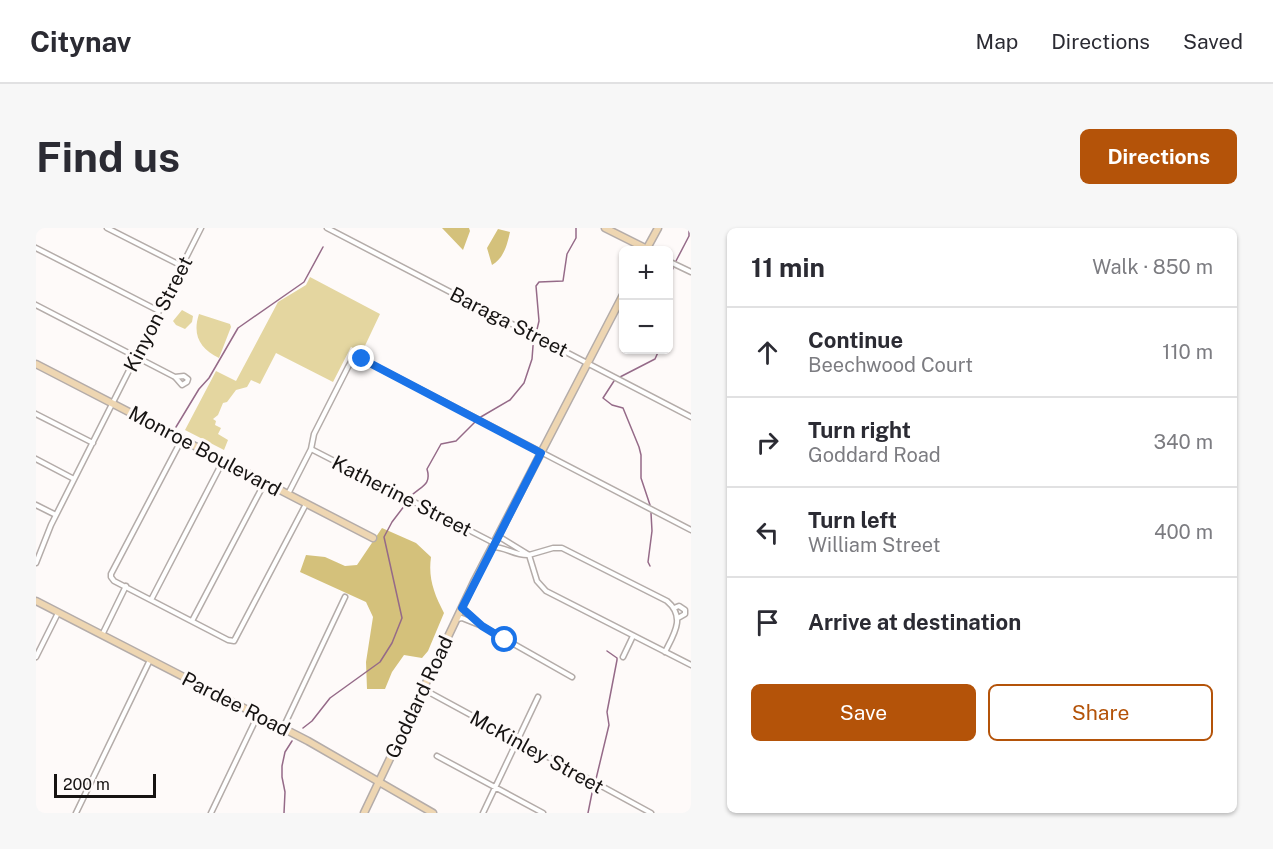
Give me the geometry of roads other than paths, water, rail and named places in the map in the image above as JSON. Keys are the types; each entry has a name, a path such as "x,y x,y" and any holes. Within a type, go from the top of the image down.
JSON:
{"main road":[{"path":"605,228 639,246"},
{"path":"649,246 657,228"},
{"name":"Goddard Road","path":"364,813 493,545 621,300"},
{"name":"Monroe Boulevard","path":"36,364 373,538"},
{"name":"Pardee Road","path":"36,601 341,759 431,813"}],"street":[{"path":"107,228 182,266"},
{"name":"Kinyon Street","path":"36,563 56,515 201,228"},
{"name":"Baraga Street","path":"327,228 691,417"},
{"path":"36,248 159,311"},
{"path":"673,263 691,273"},
{"path":"36,305 175,377"},
{"path":"288,494 310,448 314,434 352,360 356,357 691,530"},
{"path":"36,414 93,442"},
{"path":"182,439 111,574 113,580 151,600 232,641 237,638 306,504"},
{"name":"Katherine Street","path":"310,448 493,545 520,555 529,555"},
{"path":"36,459 74,479"},
{"path":"151,600 224,461"},
{"path":"192,621 265,482"},
{"path":"36,504 56,515"},
{"name":"Katherine Street","path":"498,536 529,555"},
{"path":"665,652 677,628 678,618 674,608 667,601 565,549 553,548 529,555 537,581 543,590 633,636 665,652 691,665"},
{"path":"102,635 126,586"},
{"path":"283,728 345,597"},
{"path":"674,608 679,606 685,610 685,614 678,618"},
{"path":"462,608 482,626"},
{"path":"36,657 58,612"},
{"path":"456,619 462,618 482,626 572,677"},
{"path":"623,657 633,636"},
{"path":"76,813 150,660"},
{"name":"McKinley Street","path":"423,689 651,813"},
{"path":"483,813 538,698"},
{"path":"211,813 258,715"},
{"path":"438,756 543,813"}],"waterway":[{"path":"410,497 428,479 427,469 441,444 456,441 479,418 510,400 524,383 532,359 539,321 536,286 539,282 563,281 567,254 576,238 576,228"},
{"path":"676,261 689,236 689,228"},
{"path":"176,427 199,389 209,378 238,328 304,282 323,247"},
{"path":"620,377 655,359 657,354"},
{"path":"614,381 603,398 612,405 623,408 639,447 641,478 650,505"},
{"path":"303,728 312,721 330,698 380,662 392,643 402,618 384,537 408,501"},
{"path":"650,566 648,562 652,531 651,513"},
{"path":"596,779 609,725 607,712 617,660 607,651"},
{"path":"284,813 285,792 282,766 285,752 292,741"},
{"path":"588,813 592,793"}]}
